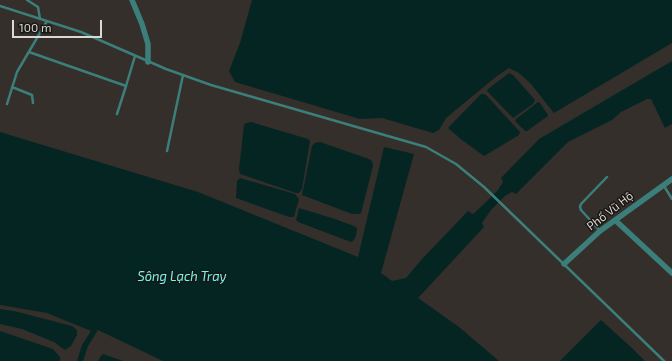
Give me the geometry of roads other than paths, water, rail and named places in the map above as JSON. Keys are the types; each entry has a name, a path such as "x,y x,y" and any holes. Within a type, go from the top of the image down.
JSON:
{"street":[{"path":"132,0 148,44 148,62"},
{"name":"Phố Vũ Hộ","path":"564,264 601,231 672,179"},
{"path":"613,222 672,273"}],"lane":[{"path":"27,0 38,7 40,19"},
{"path":"0,6 81,32 148,62 242,95 426,146 456,164 484,187 664,361"},
{"path":"7,104 18,72 47,21"},
{"path":"29,52 126,86"},
{"path":"117,114 135,56"},
{"path":"167,151 183,75"},
{"path":"12,87 32,95 33,103"},
{"path":"601,231 581,210 580,207 581,204 607,177"},
{"path":"664,185 672,199"}],"water":[{"path":"252,0 672,0 672,43 554,113 531,84 519,73 509,68 446,118 439,130 433,133 382,118 360,119 235,82 229,71 240,43"},
{"name":"Sông Lạch Tray","path":"672,61 672,124 665,128 651,99 647,99 621,112 612,120 568,142 516,194 512,192 505,196 491,210 482,223 484,227 418,298 459,327 499,361 163,361 98,330 88,346 83,361 77,361 82,345 91,331 47,313 0,305 0,132 198,192 358,257 384,147 414,154 381,273 392,281 406,278 468,211 473,214 483,205 498,190 503,182 501,178 539,139"},
{"path":"509,73 513,75 535,100 533,104 513,118 487,91"},
{"path":"481,94 486,95 520,132 519,135 484,156 448,128"},
{"path":"538,102 548,116 525,131 515,121"},
{"path":"251,122 308,139 310,141 302,189 299,193 240,174 239,169 244,125"},
{"path":"320,142 372,161 373,166 361,213 352,214 302,195 312,146 315,143"},
{"path":"240,178 295,194 299,199 294,217 289,217 236,198 237,181"},
{"path":"299,208 354,226 357,228 356,236 351,242 298,222 296,220"},
{"path":"0,309 14,311 72,326 77,330 77,335 71,346 65,350 54,342 22,329 0,324"},
{"path":"601,320 633,349 645,361 560,361"},
{"path":"0,331 53,349 60,357 60,361 0,361"},
{"path":"103,354 123,361 98,361"}]}
